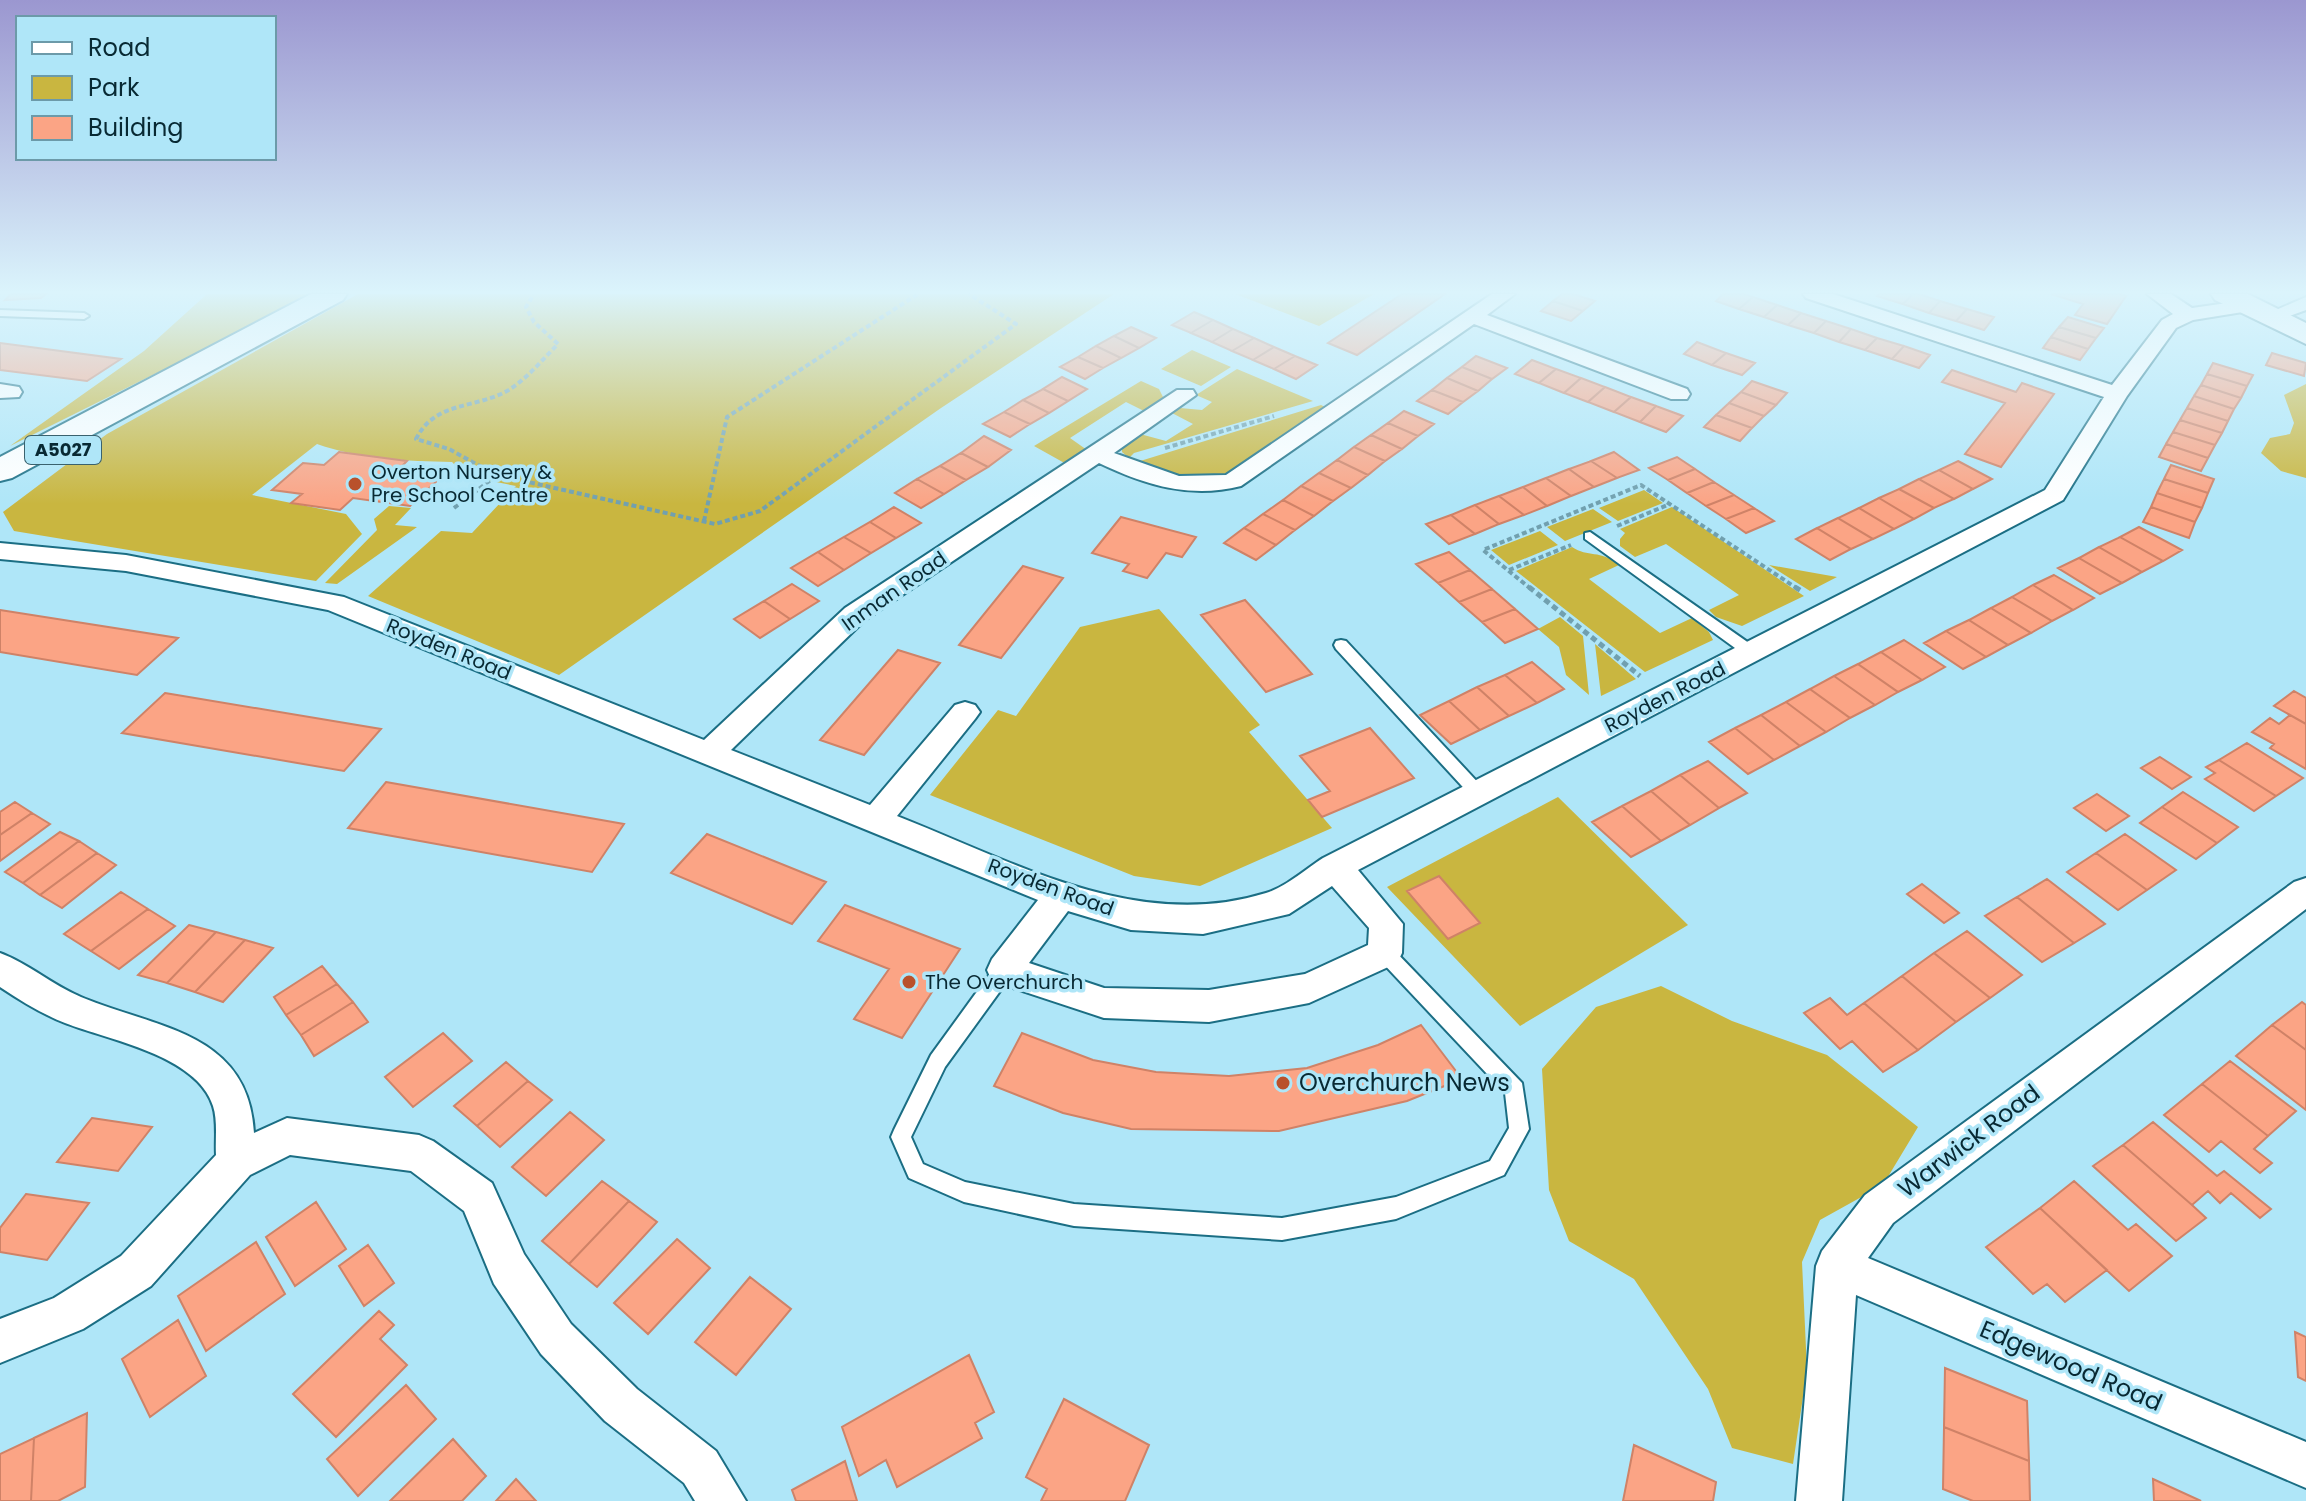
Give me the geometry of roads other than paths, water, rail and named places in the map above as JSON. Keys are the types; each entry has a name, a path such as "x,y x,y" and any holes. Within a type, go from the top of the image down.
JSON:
{"main road":[{"name":"A5027","path":"0,471 200,364"},
{"name":"A5027","path":"0,494 124,404"}],"street":[{"path":"1098,454 1177,486 1210,486 1233,481 1404,364"},
{"path":"1599,364 1679,394"},
{"path":"2026,364 2117,394"},
{"name":"Royden Road","path":"0,551 37,552 229,581 335,603 1061,895 1131,916 1203,920 1277,904 1335,867 2054,495 2139,364"},
{"name":"Inman Road","path":"709,753 855,614 1185,395"},
{"path":"877,819 965,712"},
{"path":"1061,895 1004,970 1104,1003 1209,1006 1309,988 1385,953 1386,924 1335,867"},
{"name":"Warwick Road","path":"1837,1266 1879,1209 2306,891"},
{"path":"0,968 31,990 81,1013 149,1035 206,1063 231,1105 236,1162"},
{"path":"0,1341 68,1314 136,1271 236,1162 287,1136 419,1154 478,1197 509,1269 556,1339 621,1405 700,1467 723,1501"},
{"path":"1819,1501 1837,1266"},
{"name":"Edgewood Road","path":"1837,1266 2306,1465"}],"lane":[{"path":"1590,536 1751,652"},
{"path":"1341,645 1478,793"},
{"path":"1004,970 938,1061 901,1137 916,1171 964,1192 1074,1215 1282,1229 1396,1208 1497,1168 1519,1129 1515,1089 1385,953"}],"place":[{"name":"Overton Nursery & Pre School Centre","path":"355,484"},
{"name":"The Overchurch","path":"909,982"},
{"name":"Overchurch News","path":"1283,1083"}]}
